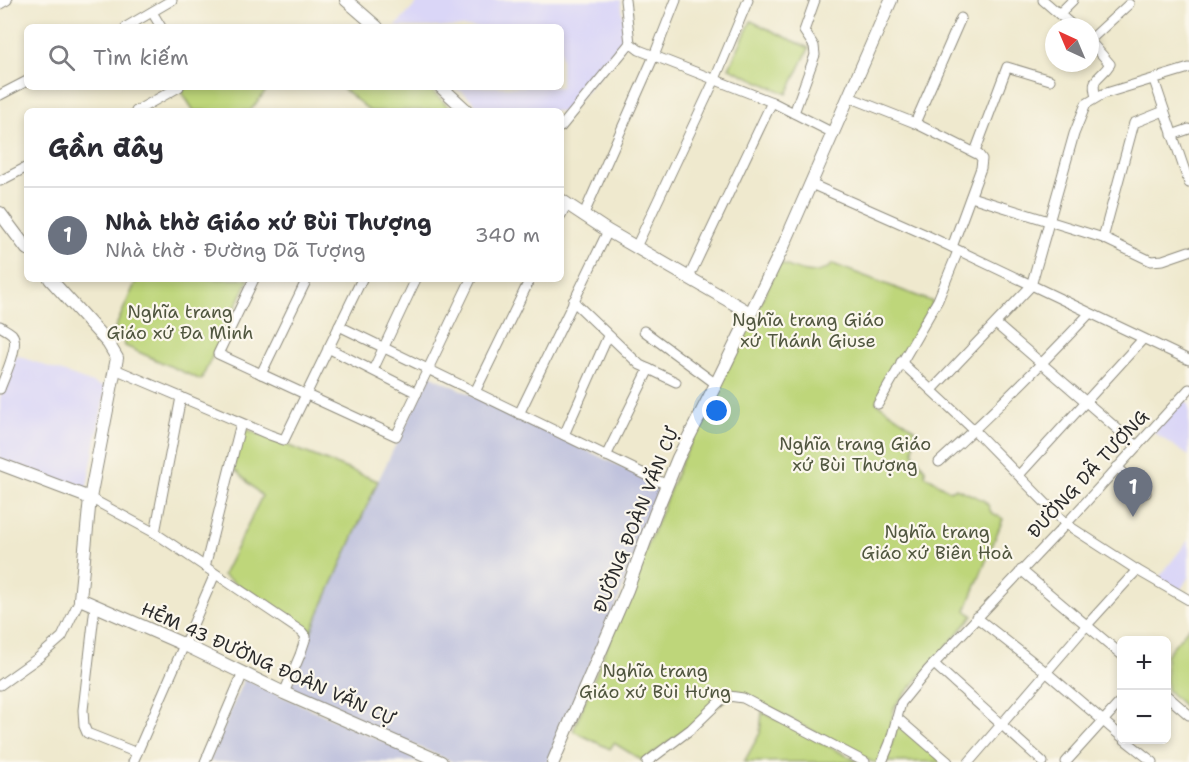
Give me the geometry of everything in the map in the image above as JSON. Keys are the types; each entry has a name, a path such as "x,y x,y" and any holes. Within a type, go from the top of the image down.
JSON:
{"street":[{"path":"0,4 7,0"},
{"path":"131,24 172,0"},
{"path":"345,0 373,24"},
{"path":"625,0 630,43 639,50 772,102 833,133"},
{"path":"584,216 676,0"},
{"path":"636,247 715,79 748,0"},
{"path":"794,113 815,55 814,46 804,31 815,0"},
{"name":"ĐƯỜNG ĐOÀN VĂN CỰ","path":"553,762 627,590 666,485 783,247 891,0"},
{"path":"1043,0 1064,18"},
{"path":"1059,14 1073,0"},
{"path":"1099,32 1129,4"},
{"path":"152,12 159,24"},
{"path":"915,123 961,18"},
{"path":"564,123 630,43"},
{"path":"1096,97 1094,81 1110,64 1099,51"},
{"path":"975,152 1006,68 1050,80"},
{"path":"932,390 1031,286 1048,222 1081,113 1086,104 1096,97 1189,68"},
{"path":"1154,80 1189,183"},
{"path":"0,96 24,83"},
{"path":"141,108 174,90"},
{"path":"444,90 460,108"},
{"path":"849,97 915,123 975,152 982,159 938,300 878,404"},
{"path":"689,277 772,102"},
{"path":"1103,238 1134,123 1164,111"},
{"path":"1172,135 1189,129"},
{"path":"0,181 24,169"},
{"path":"811,184 955,249 1189,360"},
{"path":"971,197 1103,238 1151,261 1163,260 1189,251"},
{"path":"564,207 584,216 750,313"},
{"path":"0,214 24,245"},
{"path":"519,414 608,231"},
{"path":"0,685 38,658 62,637 80,599 90,498 117,358 111,346 53,282"},
{"path":"253,282 218,354 396,436 470,282"},
{"path":"261,374 306,282"},
{"path":"115,369 284,440 361,282"},
{"path":"373,370 415,282"},
{"path":"475,392 529,282"},
{"path":"573,301 640,365 676,382"},
{"path":"939,462 1041,364 1089,314"},
{"path":"996,324 1137,446"},
{"path":"0,326 12,334 15,344 0,389"},
{"path":"339,326 666,485"},
{"path":"644,331 716,384"},
{"path":"564,435 608,336"},
{"path":"1019,475 1143,339"},
{"path":"328,348 417,393"},
{"path":"901,362 974,430 1066,524 1137,570 1189,600"},
{"path":"606,456 649,369"},
{"name":"ĐƯỜNG DÃ TƯỢNG","path":"882,762 901,703 976,617 1066,524 1189,389"},
{"path":"155,533 181,397"},
{"path":"205,567 241,423"},
{"path":"0,465 90,498 155,533 304,634 306,637 300,655 284,693"},
{"path":"1117,467 1146,493"},
{"path":"1021,570 1117,651"},
{"path":"969,762 1137,570"},
{"path":"95,606 83,710 84,726 87,733 135,757 215,574"},
{"name":"HẺM 43 ĐƯỜNG ĐOÀN VĂN CỰ","path":"80,599 441,762"},
{"path":"976,617 1117,732"},
{"path":"934,664 1043,762"},
{"path":"205,762 243,673"},
{"path":"647,762 691,729 720,701 734,696 743,698 866,762"},
{"path":"1171,699 1189,715"},
{"path":"1066,762 1117,706"},
{"path":"897,717 948,762"},
{"path":"1130,744 1154,762"}],"shaded area":[{"path":"420,0 621,0 626,44 564,116 564,108 476,108 475,103 458,90 564,90 564,24 398,24"},
{"path":"16,355 106,388 86,491 0,459 0,398"},
{"path":"430,375 661,486 617,603 548,762 453,762 289,690 310,634 378,481"},
{"path":"1183,399 1189,404 1189,456 1153,432"},
{"path":"1189,539 1189,576 1180,591 1158,579"},
{"path":"244,679 428,762 209,762"}],"green space":[{"path":"751,21 809,48 787,94 729,68"},
{"path":"267,90 252,108 192,108 181,91"},
{"path":"345,90 431,90 450,108 366,108"},
{"path":"780,263 807,272 827,269 833,264 933,302 876,402 915,429 913,452 925,469 925,475 950,491 956,488 983,500 991,512 1003,519 966,610 973,616 898,702 894,709 888,739 878,762 872,762 744,695 735,693 643,761 614,743 610,749 573,731 682,460"},
{"name":"Nghĩa trang Giáo xứ Đa Minh","path":"136,282 248,282 201,380 125,346 124,340 112,335"},
{"path":"243,428 378,481 310,634 223,575 262,496 233,468"},
{"path":"1189,627 1189,711 1171,694 1171,649"},
{"path":"762,712 859,762 744,762 760,733"},
{"path":"898,722 944,762 886,762"}],"place":[{"name":"Nhà thờ Giáo xứ Bùi Thượng","path":"1133,517"}],"park label":[{"name":"Nghĩa trang Giáo xứ Thánh Giuse","path":"808,330"},
{"name":"Nghĩa trang Giáo xứ Bùi Thượng","path":"855,454"},
{"name":"Nghĩa trang Giáo xứ Biên Hoà","path":"937,542"},
{"name":"Nghĩa trang Giáo xứ Bùi Hưng","path":"655,681"}]}
